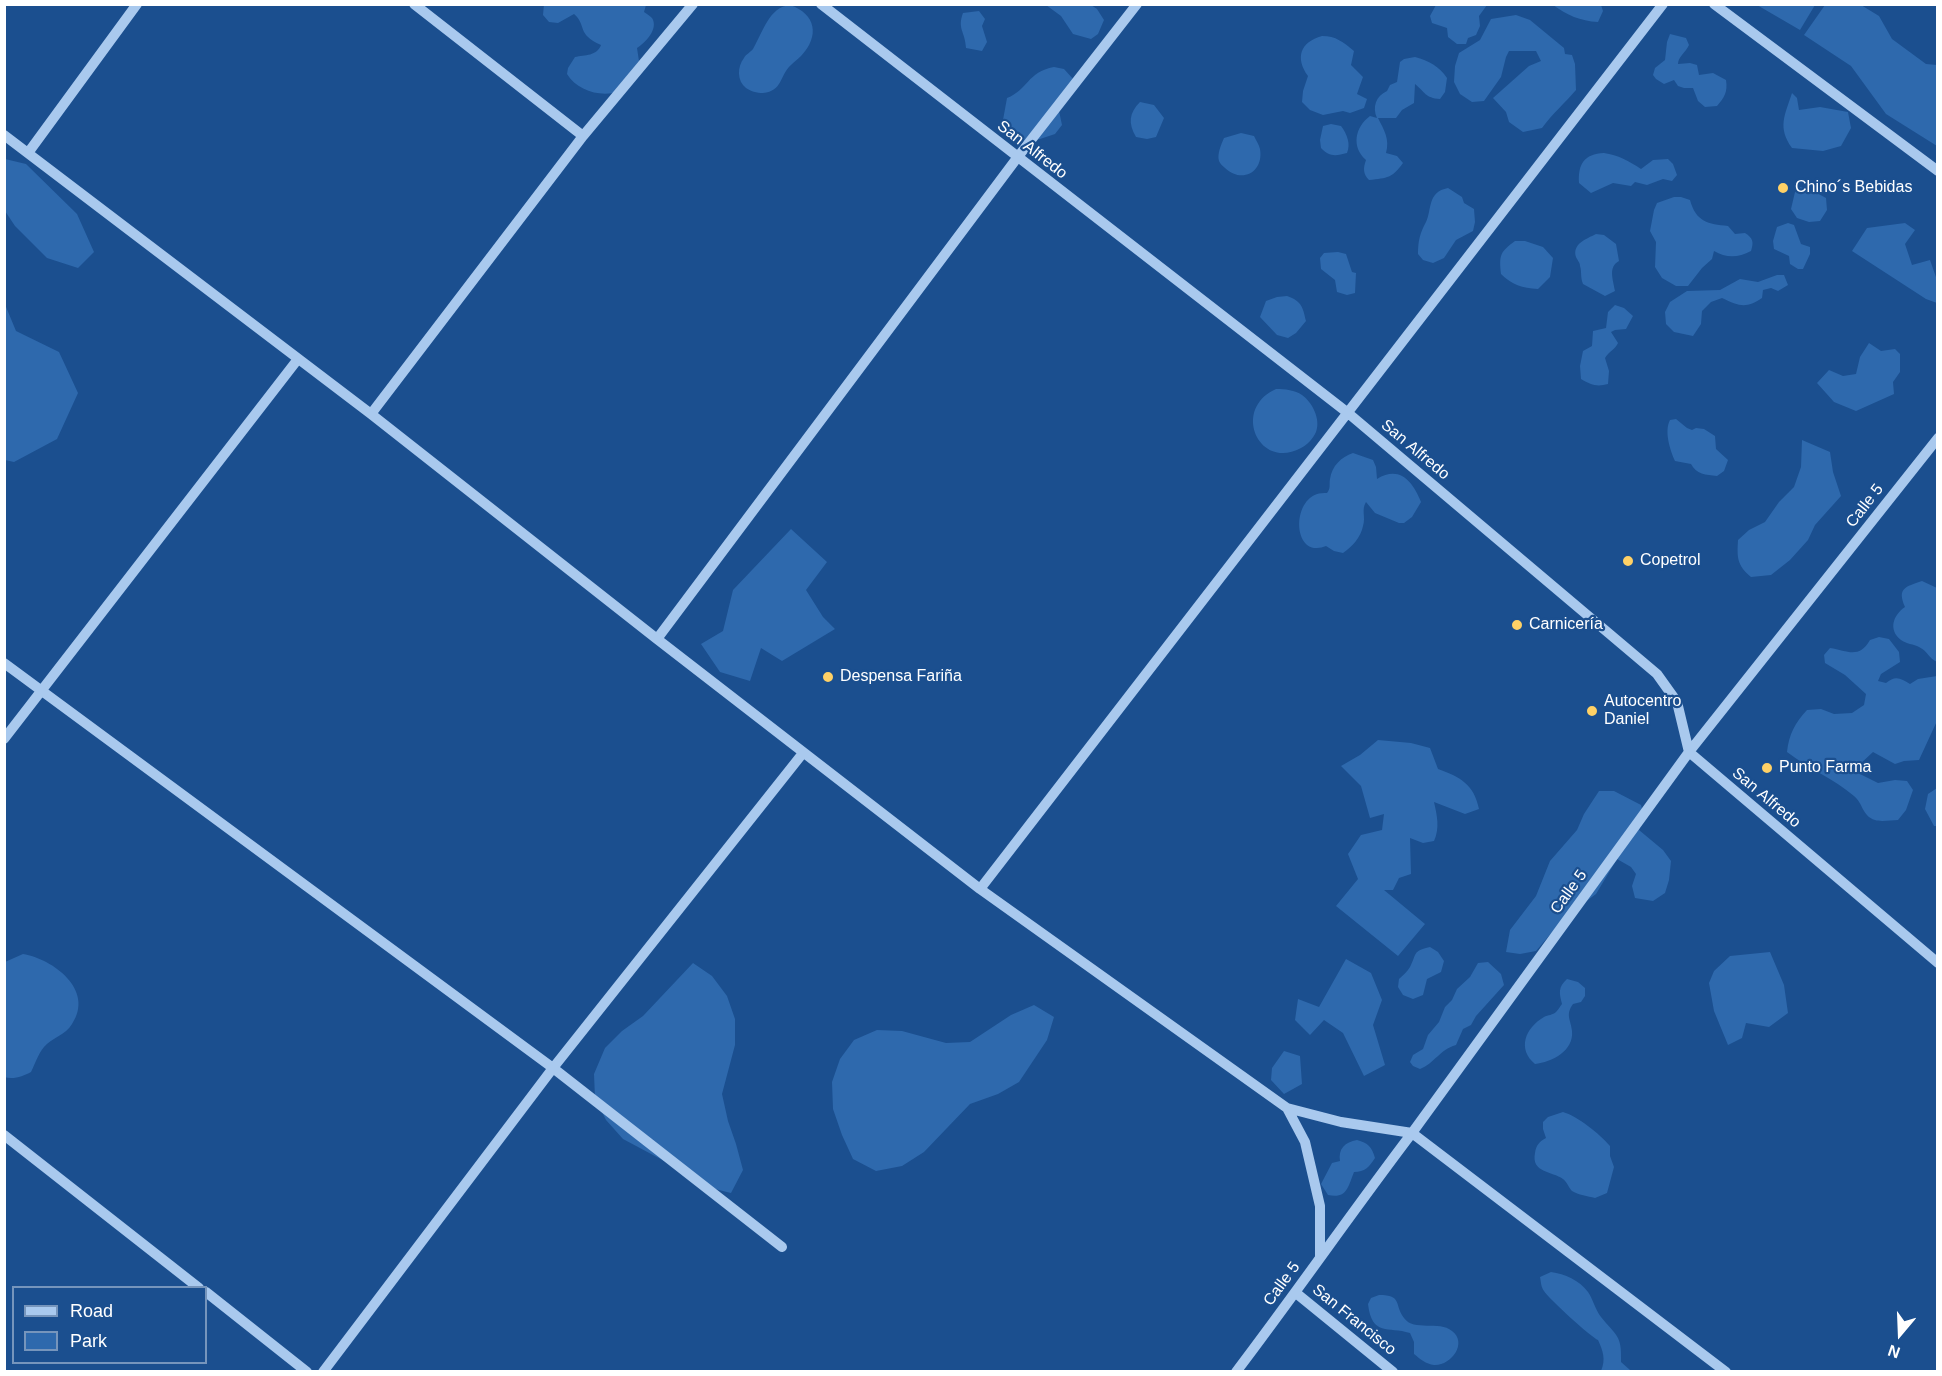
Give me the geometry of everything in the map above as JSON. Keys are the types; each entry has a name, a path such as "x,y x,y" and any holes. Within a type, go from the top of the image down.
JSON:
{"street":[{"path":"28,153 137,4"},
{"path":"414,4 583,136"},
{"path":"371,414 583,136 693,4"},
{"name":"San Alfredo","path":"820,4 1348,413 1657,674 1677,702 1689,752 1938,963"},
{"path":"657,639 1017,158 1137,4"},
{"path":"980,889 1663,4"},
{"path":"1714,4 1938,171"},
{"path":"4,135 371,414 980,889 1287,1108 1341,1122 1412,1133 1726,1371"},
{"path":"4,739 298,359"},
{"name":"Calle 5","path":"1236,1371 1296,1293 1689,752 1938,438"},
{"path":"4,663 553,1068 782,1247"},
{"path":"322,1371 553,1068 803,753"},
{"path":"1287,1108 1305,1142 1320,1206 1320,1257"},
{"path":"4,1136 198,1286"},
{"path":"207,1293 307,1371"},
{"name":"San Francisco","path":"1296,1293 1393,1371"}],"green space":[{"path":"544,4 646,5 644,12 652,18 654,27 647,39 637,48 639,61 613,93 587,90 576,84 567,74 575,57 594,53 601,45 588,37 574,14 558,23 549,22 543,15"},
{"path":"790,5 799,9 810,20 813,33 811,41 801,56 787,69 774,89 763,93 746,88 740,78 739,70 742,62 753,49 772,15 777,10"},
{"path":"1046,5 1091,5 1097,9 1104,20 1098,34 1091,39 1073,34 1061,16"},
{"path":"1436,5 1487,5 1479,16 1480,26 1476,35 1468,38 1466,44 1457,44 1448,37 1447,28 1432,23 1430,16"},
{"path":"1553,5 1601,5 1603,11 1598,22 1574,17"},
{"path":"1757,5 1815,5 1800,30"},
{"path":"1825,5 1861,5 1879,16 1892,39 1926,64 1937,65 1937,146 1886,114 1851,66 1804,35"},
{"path":"979,11 985,19 982,26 987,42 982,51 966,48 961,27 963,13"},
{"path":"1516,15 1530,20 1564,48 1565,54 1572,55 1575,64 1576,90 1542,128 1523,132 1509,122 1506,112 1493,98 1529,66 1541,61 1536,51 1509,51 1501,77 1484,101 1472,102 1460,94 1454,82 1459,53 1480,40 1491,19"},
{"path":"1670,34 1686,38 1689,45 1678,64 1697,65 1699,75 1713,73 1726,80 1725,95 1717,106 1705,107 1698,101 1693,88 1678,86 1674,80 1664,84 1653,75 1655,68 1665,60"},
{"path":"1322,36 1339,40 1354,51 1351,65 1363,77 1357,94 1367,99 1364,108 1350,113 1343,111 1323,115 1310,110 1302,102 1308,76 1302,63 1302,51 1309,42"},
{"path":"1415,57 1441,70 1447,78 1445,92 1440,99 1431,97 1415,84 1414,103 1402,110 1396,118 1378,118 1387,139 1386,153 1397,156 1403,163 1396,172 1389,176 1369,180 1364,171 1366,160 1358,149 1358,131 1370,116 1377,118 1376,102 1390,85 1397,82 1400,62"},
{"path":"1054,67 1064,69 1074,80 1058,106 1062,125 1055,134 1024,142 1009,134 1003,120 1007,98 1014,95 1038,73"},
{"path":"1792,93 1797,98 1799,110 1820,107 1848,112 1851,128 1841,146 1823,151 1792,148 1787,141 1784,121"},
{"path":"1140,102 1154,105 1164,118 1156,137 1147,139 1136,137 1133,132 1131,118"},
{"path":"1331,124 1341,126 1345,132 1348,143 1347,153 1333,155 1321,148 1323,126"},
{"path":"1241,133 1254,136 1260,149 1259,164 1245,175 1232,173 1219,161 1224,138"},
{"path":"1604,153 1614,155 1641,169 1653,160 1668,159 1673,164 1677,175 1672,181 1663,179 1647,185 1635,182 1631,186 1613,183 1591,193 1579,183 1581,165 1592,155"},
{"path":"5,159 26,164 77,214 94,252 78,268 47,258 15,226 5,211"},
{"path":"1800,187 1826,198 1827,210 1820,221 1809,222 1797,218 1791,209 1795,192"},
{"path":"1448,188 1474,209 1475,222 1473,231 1456,240 1444,258 1433,263 1423,260 1418,254 1419,241 1433,197 1441,190"},
{"path":"1674,197 1690,200 1696,213 1704,221 1728,226 1735,234 1748,235 1752,240 1751,251 1732,256 1714,251 1712,259 1688,286 1676,286 1662,278 1655,267 1656,242 1650,231 1657,203"},
{"path":"1788,223 1794,225 1801,244 1810,247 1810,254 1803,269 1790,264 1789,256 1774,249 1773,241 1777,227"},
{"path":"1905,223 1915,230 1905,244 1912,265 1930,260 1937,280 1937,303 1926,299 1852,251 1867,228"},
{"path":"1596,234 1604,235 1616,244 1619,261 1612,270 1615,291 1605,296 1583,284 1575,252 1578,245"},
{"path":"1515,241 1525,241 1543,247 1553,258 1550,277 1538,289 1518,285 1501,274 1502,254"},
{"path":"1324,253 1346,254 1352,272 1356,273 1355,293 1347,295 1337,292 1335,280 1321,269 1320,258"},
{"path":"1777,275 1784,275 1788,285 1778,291 1771,288 1763,290 1762,298 1751,304 1738,304 1722,298 1711,302 1702,311 1701,324 1693,336 1674,332 1666,324 1665,312 1670,302 1687,291 1720,290 1740,279 1758,282"},
{"path":"1287,296 1296,300 1301,306 1306,321 1296,333 1288,338 1277,335 1260,317 1266,301"},
{"path":"4,302 16,331 59,352 78,393 57,439 14,462 5,460"},
{"path":"1615,305 1624,308 1633,316 1626,329 1611,332 1618,343 1605,358 1609,371 1608,384 1591,384 1581,379 1580,366 1583,351 1592,346 1593,331 1606,328 1608,312"},
{"path":"1869,343 1881,351 1895,349 1900,354 1900,372 1893,382 1894,394 1856,411 1834,402 1817,383 1829,370 1843,376 1856,374 1860,357"},
{"path":"1276,389 1290,390 1302,395 1312,406 1317,422 1316,432 1310,442 1286,453 1273,451 1263,445 1256,435 1253,423 1255,410 1262,398"},
{"path":"1676,419 1687,428 1704,429 1715,436 1716,449 1728,460 1724,471 1717,476 1705,474 1696,470 1691,464 1675,461 1670,446 1668,424 1670,420"},
{"path":"1802,440 1830,452 1833,472 1841,496 1815,525 1808,540 1790,560 1771,575 1751,577 1739,561 1738,540 1749,530 1765,522 1779,502 1794,487 1801,467"},
{"path":"1353,453 1373,460 1377,479 1392,474 1405,478 1414,488 1421,502 1412,517 1404,523 1399,523 1375,513 1366,502 1362,530 1356,541 1346,551 1343,553 1326,546 1317,548 1309,546 1300,530 1302,509 1307,500 1327,493 1335,466"},
{"path":"791,529 827,562 806,590 823,617 835,629 782,661 761,648 750,681 720,672 701,644 723,631 733,590"},
{"path":"1922,581 1937,588 1937,662 1922,649 1901,640 1893,627 1897,614 1905,607 1902,592"},
{"path":"1879,637 1889,639 1899,652 1900,662 1881,674 1878,681 1886,683 1898,678 1910,684 1918,679 1937,676 1937,721 1919,760 1895,764 1873,752 1859,765 1860,774 1878,783 1895,780 1907,781 1913,790 1906,810 1898,820 1880,821 1871,818 1854,796 1838,784 1787,752 1793,729 1807,710 1821,709 1834,714 1852,713 1864,705 1866,694 1845,675 1825,663 1824,655 1830,648 1857,652 1862,650 1870,640"},
{"path":"1378,740 1411,743 1430,748 1438,769 1453,775 1470,787 1479,809 1465,814 1434,802 1437,826 1434,841 1423,843 1410,838 1411,874 1399,878 1393,890 1384,890 1425,924 1398,956 1336,906 1358,879 1348,854 1361,835 1382,830 1384,814 1370,818 1361,786 1341,766 1360,755"},
{"path":"1937,788 1937,826 1934,826 1925,809 1928,794"},
{"path":"1599,791 1614,791 1641,805 1644,816 1639,830 1663,850 1671,861 1665,893 1653,901 1635,898 1632,886 1636,874 1631,867 1617,859 1596,894 1565,917 1536,951 1520,954 1506,952 1510,930 1536,896 1550,861 1577,830"},
{"path":"1430,947 1438,952 1444,961 1441,972 1427,979 1423,995 1413,999 1403,995 1398,987 1399,979 1409,969 1416,954"},
{"path":"1770,952 1784,985 1788,1013 1769,1027 1746,1023 1742,1038 1728,1045 1714,1011 1709,983 1714,971 1730,956"},
{"path":"23,954 47,962 67,978 75,988 78,1011 69,1028 44,1047 31,1072 8,1078 4,1077 5,962"},
{"path":"1346,959 1371,973 1382,1000 1373,1025 1385,1065 1364,1076 1343,1033 1324,1020 1310,1035 1295,1020 1298,999 1319,1007"},
{"path":"1488,962 1501,974 1504,985 1476,1016 1471,1025 1463,1029 1456,1045 1445,1050 1420,1069 1413,1066 1410,1062 1413,1055 1423,1049 1428,1035 1439,1022 1445,1007 1452,1000 1457,989 1470,977 1478,963"},
{"path":"693,963 712,976 727,996 735,1019 735,1045 722,1094 743,1170 731,1193 707,1187 683,1171 623,1139 606,1120 595,1098 594,1074 605,1048 622,1031 643,1016"},
{"path":"1567,979 1578,982 1585,988 1585,996 1581,1002 1573,1004 1569,1011 1572,1038 1566,1050 1561,1054 1548,1061 1535,1064 1526,1052 1528,1033 1537,1022 1555,1013 1562,1004 1560,990"},
{"path":"1034,1005 1054,1017 1047,1040 1019,1082 998,1094 970,1104 924,1152 902,1166 876,1171 853,1159 833,1109 832,1082 840,1059 854,1040 877,1030 902,1031 946,1043 970,1042 1011,1015"},
{"path":"1284,1051 1300,1056 1302,1084 1284,1094 1271,1080 1272,1068"},
{"path":"1563,1112 1588,1126 1610,1146 1610,1156 1614,1167 1607,1193 1595,1198 1577,1194 1563,1179 1539,1168 1536,1164 1536,1148 1546,1138 1543,1122 1548,1117"},
{"path":"1357,1140 1369,1146 1375,1158 1366,1168 1354,1172 1346,1191 1339,1195 1328,1195 1321,1184 1332,1163 1340,1161 1341,1150 1346,1144"},
{"path":"1551,1272 1571,1278 1588,1292 1599,1314 1619,1340 1621,1362 1630,1370 1635,1371 1601,1371 1603,1355 1598,1340 1570,1317 1543,1289 1540,1277"},
{"path":"1387,1295 1395,1299 1408,1322 1440,1326 1452,1331 1457,1336 1458,1347 1451,1358 1440,1364 1428,1364 1414,1354 1414,1342 1410,1333 1377,1326 1370,1314 1368,1304 1371,1298"}],"place":[{"name":"Chino´s Bebidas","path":"1783,188"},
{"name":"Copetrol","path":"1628,561"},
{"name":"Carnicería","path":"1517,625"},
{"name":"Despensa Fariña","path":"828,677"},
{"name":"Autocentro Daniel","path":"1592,711"},
{"name":"Punto Farma","path":"1767,768"}]}
